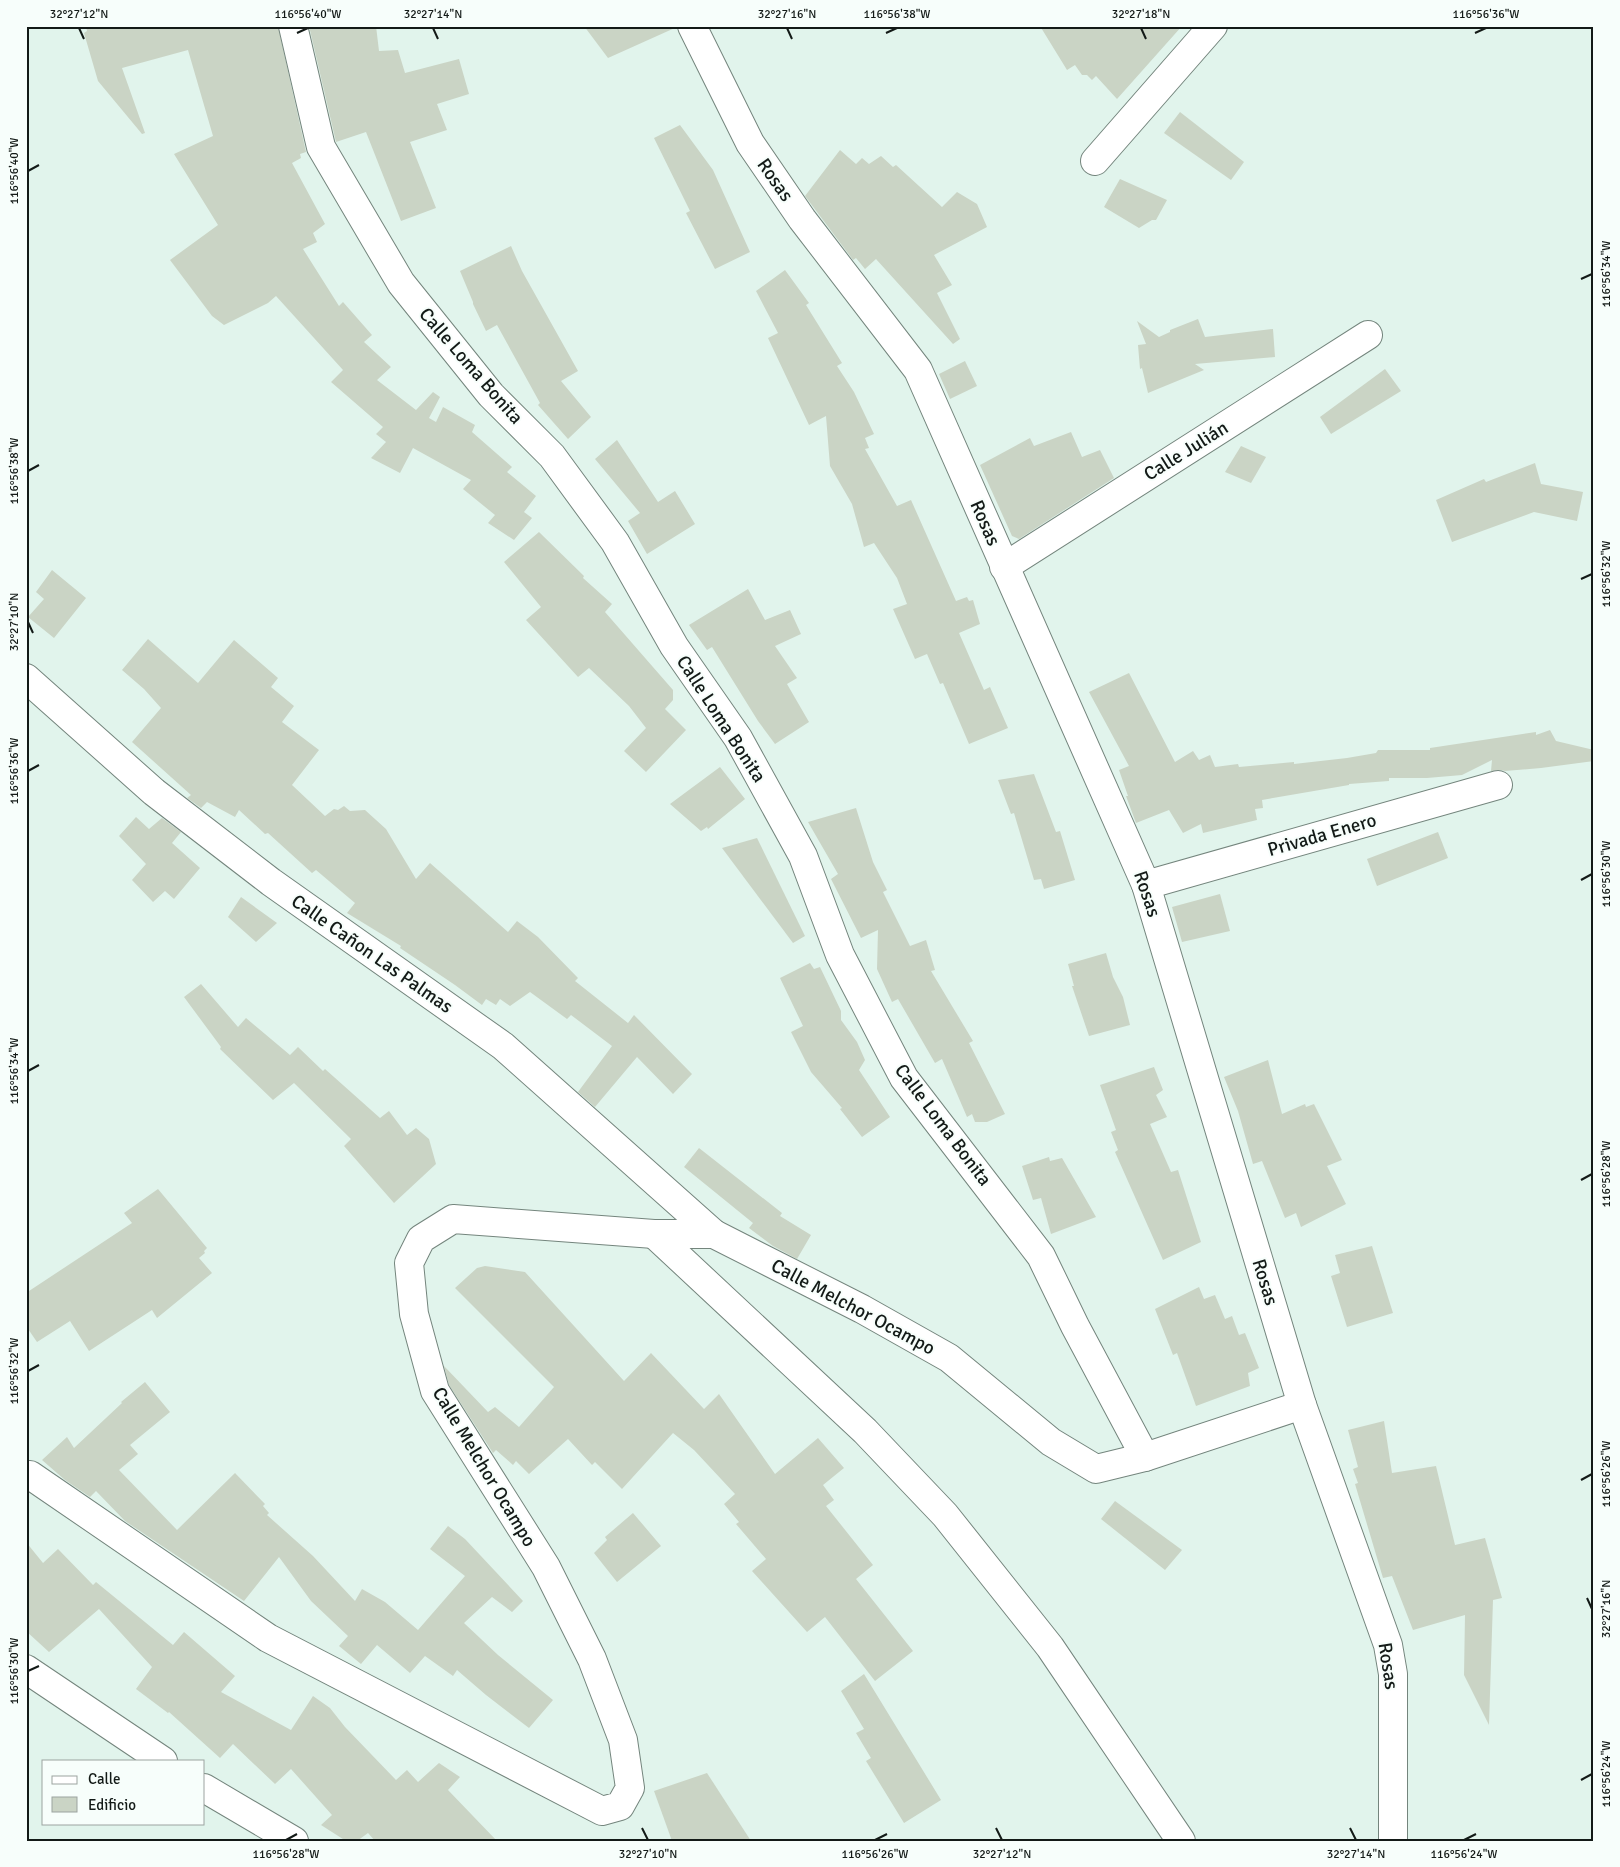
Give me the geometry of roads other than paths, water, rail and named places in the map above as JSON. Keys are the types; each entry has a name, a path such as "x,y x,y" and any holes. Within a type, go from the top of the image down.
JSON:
{"street":[{"name":"Calle Loma Bonita","path":"293,26 320,148 401,283 492,395 552,456 615,542 674,646 738,738 803,856 840,955 904,1078 1041,1256 1075,1326 1145,1458"},
{"name":"Rosas","path":"692,26 750,143 802,219 918,370 1146,885 1302,1405 1388,1645 1394,1674 1393,1841"},
{"path":"1095,161 1213,26"},
{"name":"Calle Julián","path":"1004,567 1368,335"},
{"name":"Calle Cañon Las Palmas","path":"26,678 154,792 271,882 503,1046 714,1234"},
{"name":"Privada Enero","path":"1146,885 1498,785"},
{"name":"Calle Melchor Ocampo","path":"26,1475 30,1475 268,1638 602,1811 620,1806 630,1788 623,1740 592,1659 546,1567 435,1391 414,1314 409,1263 421,1240 453,1219 654,1234 714,1234 862,1310 949,1358 1051,1442 1096,1469 1145,1458 1302,1405"},
{"path":"654,1234 865,1430 945,1515 1050,1647 1181,1841"},
{"path":"26,1669 162,1760"},
{"path":"205,1789 294,1841"}]}
